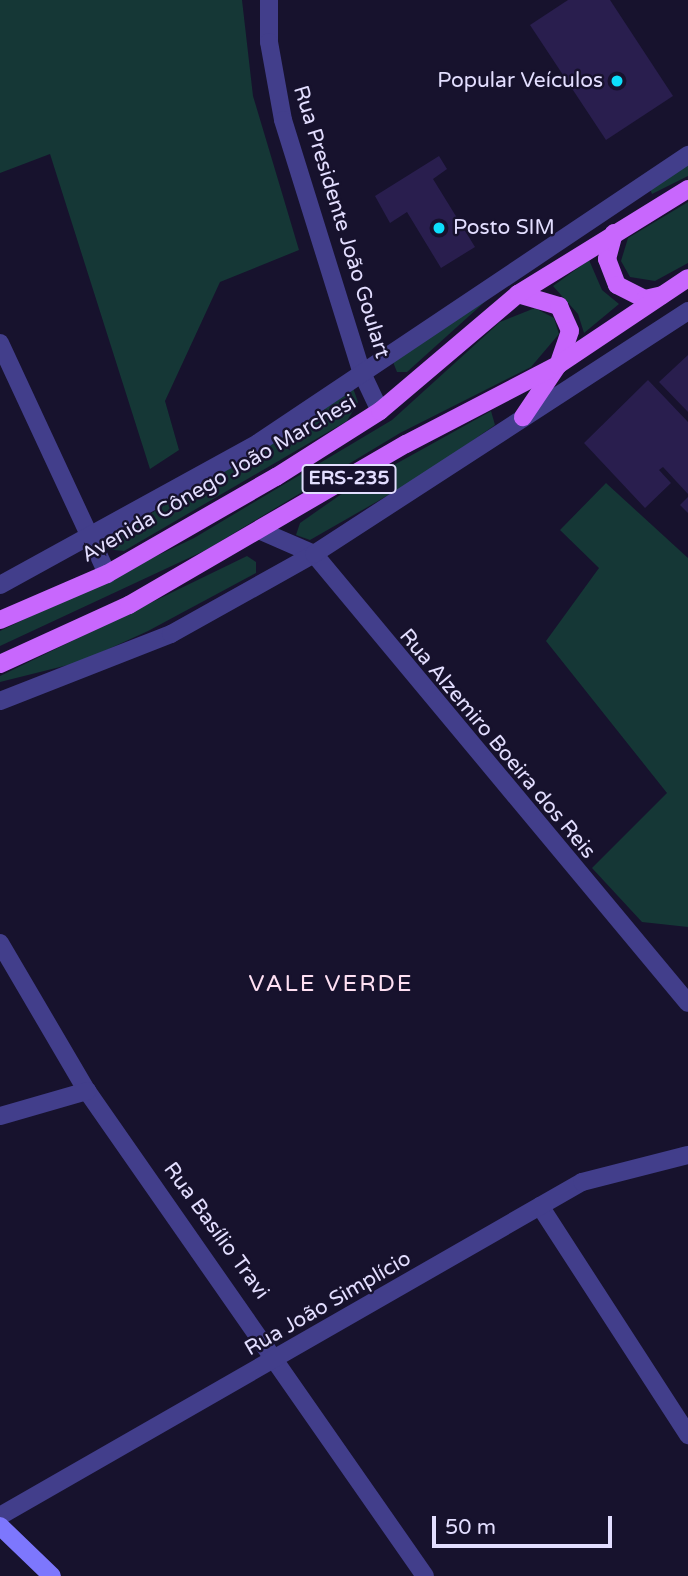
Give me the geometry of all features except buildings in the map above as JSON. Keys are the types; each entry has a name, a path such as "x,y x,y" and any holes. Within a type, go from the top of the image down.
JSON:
{"main road":[{"name":"Avenida Cônego João Marchesi","path":"0,620 107,574 380,411 518,294 688,189"},
{"path":"614,233 607,259 617,285 645,299 680,290"},
{"name":"ERS-235","path":"0,664 130,605 261,531 405,444 558,365 680,290 688,278"},
{"path":"518,294 543,297 568,318 568,347 523,417"},
{"path":"0,1526 47,1573"}],"street":[{"name":"Rua Presidente João Goulart","path":"269,0 283,120 362,373 380,411"},
{"name":"Avenida Cônego João Marchesi","path":"0,585 91,539 258,443 688,155"},
{"path":"0,701 171,634 314,554 688,311"},
{"path":"0,343 107,574"},
{"name":"Rua Alzemiro Boeira dos Reis","path":"261,531 314,554 688,1003"},
{"name":"Rua Basílio Travi","path":"0,943 87,1091 280,1360 425,1576"},
{"path":"0,1116 87,1091"},
{"name":"Rua João Simplício","path":"0,1516 280,1360 540,1206 615,1170 688,1155"},
{"path":"540,1206 688,1435"}],"green space":[{"path":"0,0 242,0 253,96 299,250 220,282 165,401 179,450 150,469 50,154 0,173"},
{"path":"688,164 688,176 652,194 650,189"},
{"path":"688,202 688,263 655,281 630,277 621,261 628,238"},
{"path":"589,260 602,290 619,304 584,333 578,314 553,286"},
{"path":"488,299 407,372 397,372 393,362"},
{"path":"535,308 554,318 559,334 531,367 400,433 206,550 0,646 0,631 194,538 392,420 500,322"},
{"path":"353,388 358,402 347,421 124,551 105,549 108,540"},
{"path":"491,411 495,425 420,477 310,540 296,535 300,523 340,495"},
{"path":"606,483 688,558 688,927 642,922 592,868 667,793 546,641 599,568 560,530"},
{"path":"247,556 256,562 256,573 148,631 80,662 0,682 0,676"}],"place":[{"name":"Popular Veículos","path":"617,81"},
{"name":"Posto SIM","path":"439,228"}],"district":[{"name":"VALE VERDE","path":"331,984"}]}
